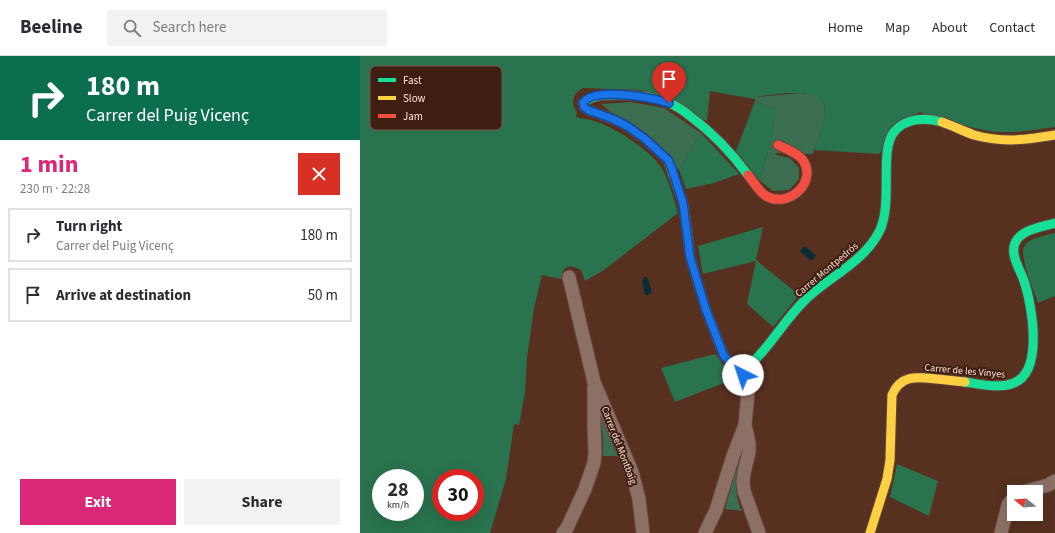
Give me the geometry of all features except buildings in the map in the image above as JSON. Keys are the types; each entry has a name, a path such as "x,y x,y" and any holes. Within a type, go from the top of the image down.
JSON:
{"street":[{"path":"705,533 716,510 733,456 745,425 749,381 746,368 732,363 724,356 706,310 690,257 683,203 668,160 644,138 627,126 588,110 584,107 583,103 591,96 617,95 647,98 669,103 678,107 718,139 733,155 760,191 771,198 779,200 799,192 805,184 807,175 806,166 802,158 778,145"},
{"name":"Carrer Montpedrós","path":"746,368 804,300 816,288 862,254 880,231 884,220 886,207 888,147 893,133 898,128 917,119 927,119 973,134 1006,141 1055,135"},
{"name":"Carrer de les Vinyes","path":"870,533 887,479 890,460 892,395 894,388 902,381 909,378 918,377 1001,386 1009,385 1023,377 1029,368 1032,354 1033,336 1029,299 1025,282 1013,251 1014,244 1017,239 1029,231 1055,224"},
{"name":"Carrer del Montbaig","path":"569,277 594,382 632,472 640,499 643,533"},
{"name":"Carrer del Montbaig","path":"563,533 567,528 585,489 594,463 594,382"},
{"path":"745,425 749,443 749,452 744,473 744,491 759,533"},
{"path":"1043,486 1055,481"},
{"path":"1001,533 1007,509"}],"green space":[{"path":"360,56 1055,56 1055,127 1020,132 1002,132 984,130 919,112 879,154 814,150 820,135 825,108 822,101 815,96 806,94 784,94 755,97 754,99 710,91 707,121 642,90 583,88 580,90 575,95 573,102 577,112 576,117 594,121 611,128 631,140 649,154 664,172 678,213 604,270 585,281 581,270 573,267 565,268 561,279 542,275 534,308 527,358 525,393 519,425 514,424 506,479 490,533 360,533"},
{"path":"801,93 816,96 823,102 825,114 822,128 813,154 774,153 790,158 799,168 799,179 789,190 773,191 760,181 772,134 775,109 755,101 754,99 755,97"},
{"path":"755,101 775,109 772,134 760,181 736,151"},
{"path":"631,102 664,108 701,133 679,170 601,104"},
{"path":"701,133 739,174 714,183 686,189 679,170"},
{"path":"763,227 756,260 799,295 773,327 747,304 756,261 703,274 698,246"},
{"path":"1055,233 1055,296 1038,303 1025,265 1023,253 1026,244 1031,240"},
{"path":"715,354 734,379 675,402 661,368"},
{"path":"600,410 619,456 603,456"},
{"path":"740,456 742,456 736,490 742,511 725,509"},
{"path":"897,464 938,481 929,516 890,497"}],"water":[{"path":"805,246 816,256 811,261 800,251"},
{"path":"644,277 648,279 652,293 645,295 642,281"}],"traffic: fast":[{"path":"688,238 683,203 668,160 644,138 627,126 588,110 584,107 583,103 596,97 621,95 652,98 672,104 685,112 714,136 735,158 748,175"},
{"path":"751,364 804,301 856,260 865,251 880,230 886,205 887,151 894,132 899,127 910,121 929,119 942,122"},
{"path":"965,382 990,386 1002,386 1014,383 1023,376 1029,365 1033,336 1030,305 1024,281 1016,262 1014,252 1015,243 1018,238 1027,232 1038,227 1055,223"}],"traffic: slow":[{"path":"942,122 984,138 1014,140 1055,135"},
{"path":"870,533 887,479 890,460 892,395 896,388 900,383 911,378 930,378 965,382"}],"traffic: jam":[{"path":"748,175 763,194 775,199 784,199 799,191 807,176 806,167 800,157 778,145"},
{"path":"688,238 690,257 706,310 724,356 732,363 740,365"}],"route":[{"path":"669,103 638,96 601,95 591,96 583,103 584,107 588,110 627,126 644,138 668,160 679,187 683,203 690,257 706,310 724,356 732,363 740,365 739,372 743,375"}]}
